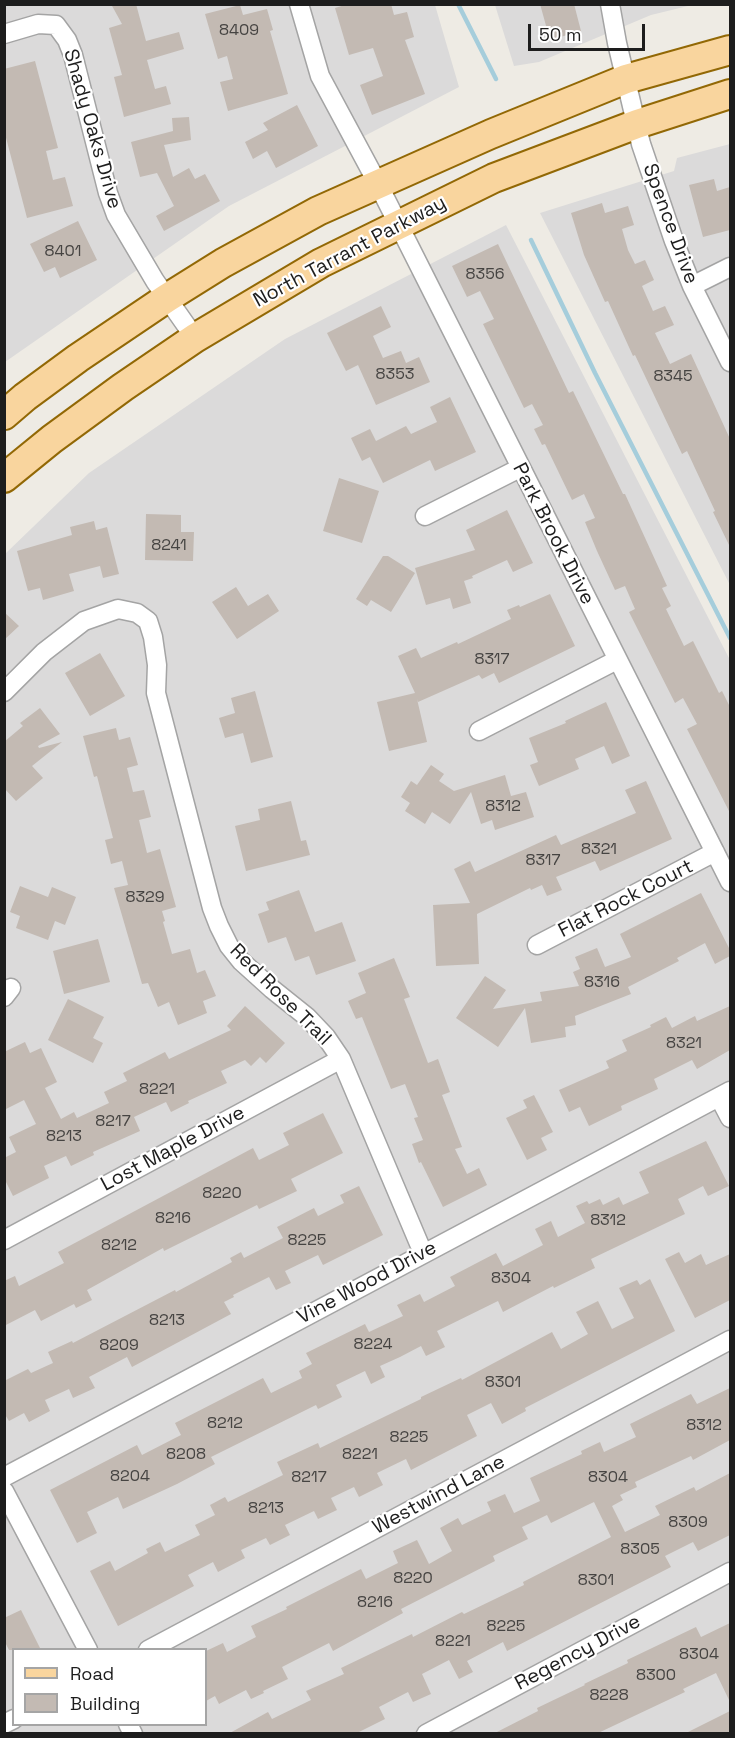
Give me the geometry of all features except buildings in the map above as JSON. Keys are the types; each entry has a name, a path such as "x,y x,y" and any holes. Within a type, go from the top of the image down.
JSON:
{"main road":[{"path":"4,415 43,384 167,298 223,263 318,211 491,134 626,79 730,50"},
{"name":"North Tarrant Parkway","path":"4,478 88,413 195,338 300,275 494,178 636,124 730,94"}],"street":[{"name":"Park Brook Drive","path":"299,4 320,76 378,184 730,882"},
{"name":"Spence Drive","path":"610,4 616,43 636,124 674,241 692,286 730,362"},
{"name":"Shady Oaks Drive","path":"4,34 38,24 56,25 68,40 108,193 116,215 167,298 195,338"},
{"path":"692,286 730,267"},
{"path":"425,516 520,468"},
{"name":"Red Rose Trail","path":"4,692 44,652 84,621 118,609 137,613 148,621 158,665 156,693 212,908 219,926 241,961 307,1017 326,1037 341,1059 423,1253"},
{"path":"479,731 617,660"},
{"name":"Flat Rock Court","path":"537,945 715,852"},
{"name":"Lost Maple Drive","path":"4,1240 341,1059"},
{"path":"725,1094 730,1118"},
{"name":"Vine Wood Drive","path":"4,1478 725,1094"},
{"name":"Westwind Lane","path":"152,1648 730,1340"},
{"path":"4,1491 87,1648"},
{"name":"Regency Drive","path":"426,1734 730,1572"}],"shaded area":[{"path":"5,5 435,5 459,87 229,206 5,362"},
{"path":"495,5 692,5 651,15 539,62 514,66"},
{"path":"730,144 730,585 540,213 674,171 677,158"},
{"path":"506,225 730,660 730,1733 5,1734 5,554 89,473 285,339"}],"waterway":[{"path":"458,4 496,79"},
{"path":"531,240 595,373 730,638"}]}
